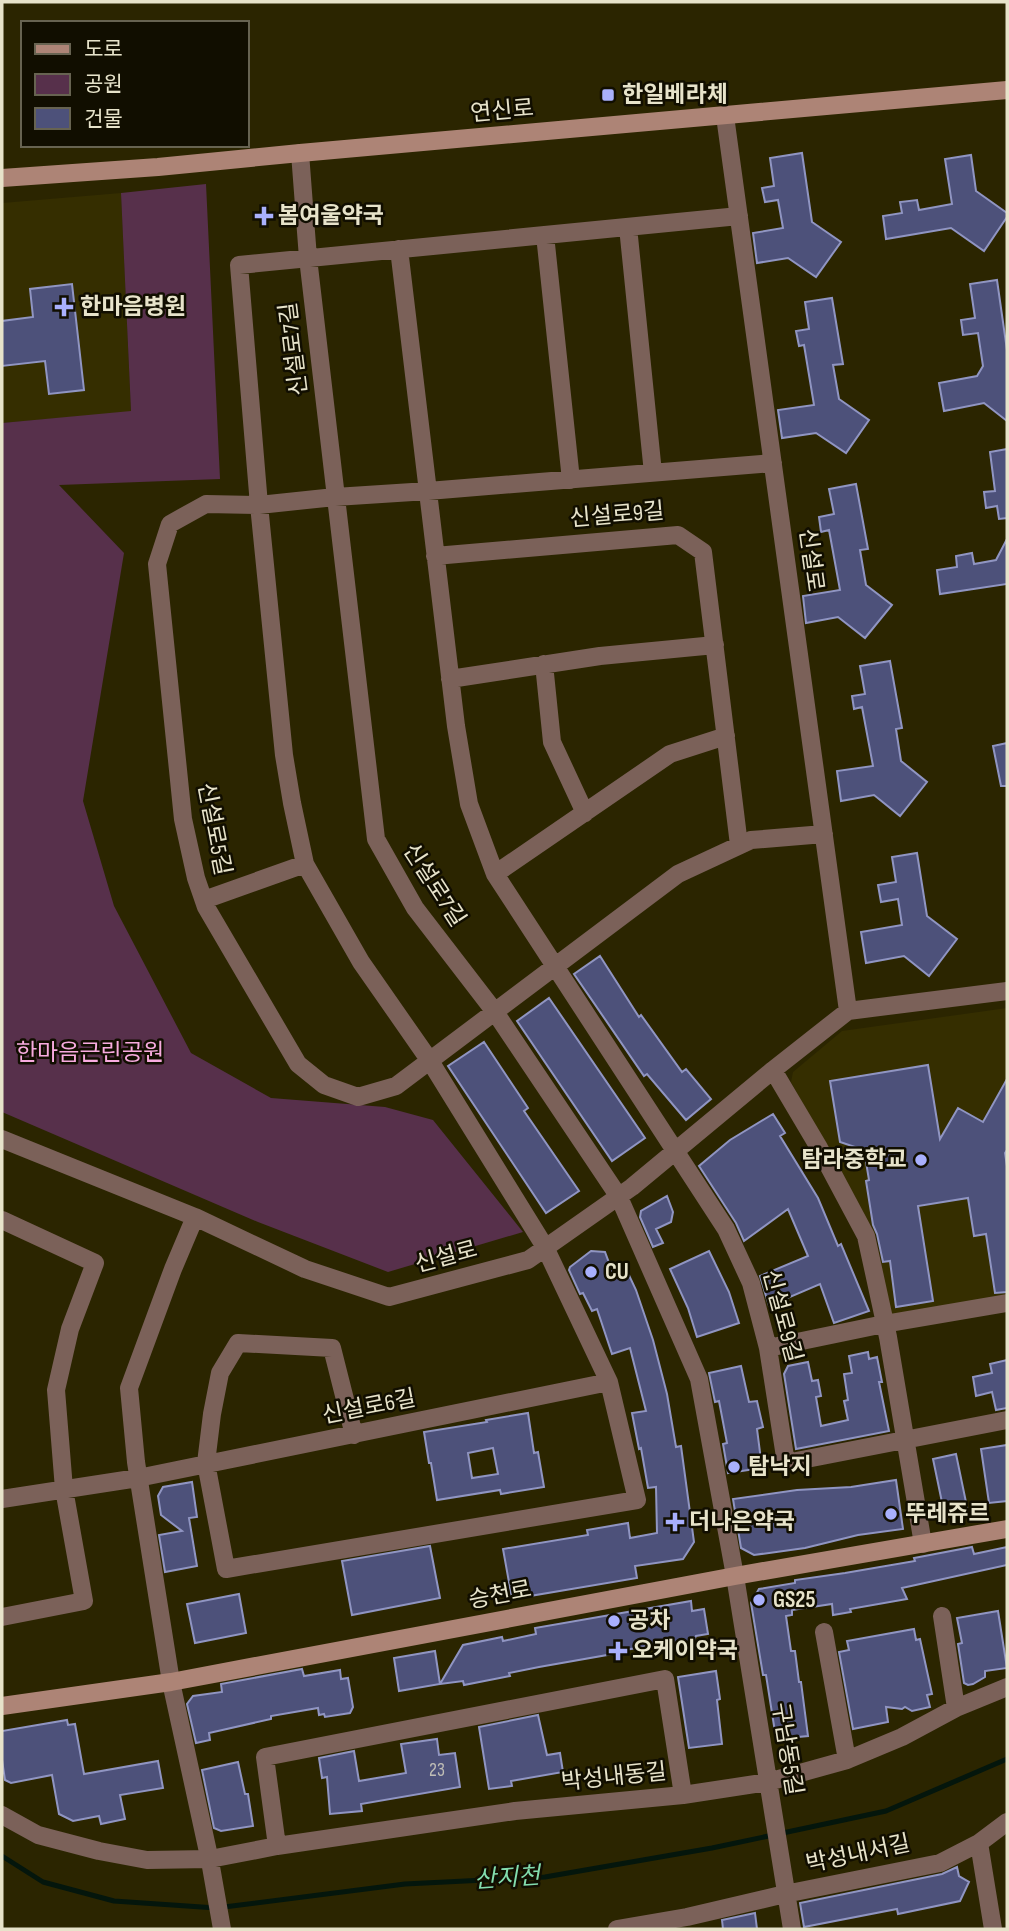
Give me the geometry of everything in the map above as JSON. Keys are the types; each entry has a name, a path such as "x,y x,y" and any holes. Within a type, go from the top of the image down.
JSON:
{"main road":[{"name":"연신로","path":"2,178 158,167 1007,90"},
{"name":"승천로","path":"2,1706 171,1682 736,1576 1007,1529"}],"street":[{"name":"신설로","path":"2,1139 195,1217 305,1269 389,1297 528,1260 619,1197 848,1011 725,116"},
{"name":"신설로7길","path":"300,153 308,258 376,839 415,908 495,1012 619,1197 699,1379 736,1576"},
{"path":"354,1435 332,1348 238,1343 220,1373 206,1463 226,1569 637,1500 609,1382 545,1247 430,1061 361,962 305,864 284,755 239,265 739,216"},
{"name":"신설로9길","path":"628,227 653,473"},
{"name":"신설로9길","path":"545,235 570,480"},
{"name":"신설로9길","path":"399,249 450,679 469,804 495,874 726,1229 751,1283 768,1348 786,1463 1007,1420"},
{"name":"신설로5길","path":"430,1061 396,1086 358,1097 324,1085 298,1064 206,907 196,878 183,819 157,564 170,524 206,504 259,505 335,496 773,463"},
{"name":"신설로9길","path":"435,556 678,535 703,552 739,845"},
{"path":"450,679 600,656 715,645"},
{"path":"544,664 552,742 585,813"},
{"path":"495,874 670,754 726,736"},
{"path":"430,1061 678,874 751,840 824,834"},
{"path":"204,900 305,864"},
{"path":"848,1011 1007,991"},
{"path":"773,1070 818,1146 866,1236 923,1544"},
{"path":"195,1217 129,1388 138,1478 171,1682 210,1860 222,1929"},
{"path":"2,1220 95,1263 70,1329 56,1390 64,1489 84,1601 2,1618"},
{"path":"768,1348 884,1324 1007,1303"},
{"name":"신설로6길","path":"2,1499 138,1478 609,1382"},
{"name":"구남동5길","path":"736,1576 792,1929"},
{"path":"942,1616 956,1708"},
{"path":"824,1632 847,1760"},
{"path":"276,1846 265,1756 666,1679 683,1795"},
{"name":"박성내동길","path":"2,1815 37,1835 99,1850 148,1860 210,1860 276,1846 515,1811 683,1795 769,1790 902,1737 956,1708 1007,1687"},
{"name":"박성내서길","path":"617,1929 711,1921 785,1894 940,1863 979,1843 1007,1822"},
{"path":"979,1843 991,1929"}],"shaded area":[{"name":"한마음병원","path":"121,193 131,412 2,423 2,203"},
{"name":"탐라중학교","path":"1007,1008 1007,1298 889,1318 877,1237 791,1082 793,1072 842,1031"}],"green space":[{"name":"한마음근린공원","path":"206,184 220,479 59,485 124,553 83,801 114,906 191,1053 271,1098 385,1107 433,1120 523,1232 388,1272 258,1222 2,1112 2,423 131,411 121,193"}],"building":[{"path":"802,153 812,222 841,242 816,277 788,258 757,263 753,233 783,228 778,200 765,202 762,188 774,186 770,158"},
{"path":"971,155 976,191 1007,213 984,251 951,228 886,239 883,216 902,213 900,202 917,200 919,210 952,204 945,159"},
{"path":"997,280 1007,350 1007,421 984,403 944,411 939,383 977,376 983,366 978,333 963,335 961,320 975,318 970,284"},
{"path":"72,284 84,390 49,394 45,361 2,366 2,321 33,317 30,289"},
{"path":"832,298 843,364 833,365 839,399 869,420 846,453 816,433 782,438 778,410 814,405 804,345 799,346 796,331 809,329 805,302"},
{"path":"1007,449 1007,518 999,519 997,506 986,508 984,492 995,491 990,452"},
{"path":"856,484 868,549 860,550 866,585 892,605 865,638 838,617 806,623 803,596 840,590 829,530 821,532 819,517 834,514 829,489"},
{"path":"1007,539 1007,584 940,594 937,570 957,567 956,556 972,553 974,564 996,560"},
{"path":"890,661 902,728 896,729 901,761 927,782 900,816 874,795 841,801 837,771 873,766 862,707 854,709 852,696 865,694 860,666"},
{"path":"1007,743 1007,786 1001,786 993,746"},
{"path":"917,853 927,916 957,939 929,976 904,956 866,963 861,932 902,925 898,899 881,902 878,885 896,882 892,857"},
{"path":"600,956 639,1017 641,1015 682,1072 686,1069 711,1099 686,1120 647,1074 644,1076 574,974"},
{"path":"549,998 645,1138 612,1161 517,1021"},
{"path":"484,1042 528,1108 524,1111 579,1191 546,1213 448,1066"},
{"path":"928,1065 940,1139 958,1108 983,1122 1007,1079 1007,1292 995,1293 986,1234 974,1236 968,1198 918,1206 933,1301 896,1307 890,1261 883,1262 873,1225 864,1150 840,1142 830,1081"},
{"path":"773,1114 785,1133 780,1136 818,1198 838,1246 841,1244 869,1311 834,1323 820,1284 769,1306 760,1276 808,1256 788,1209 744,1241 736,1223 699,1166 730,1140"},
{"path":"667,1196 673,1212 671,1222 656,1229 663,1243 653,1247 640,1217 641,1211"},
{"path":"591,1251 605,1252 615,1279 628,1273 636,1290 667,1394 676,1447 681,1446 694,1542 683,1559 635,1566 637,1578 512,1599 503,1549 588,1535 587,1530 628,1523 630,1538 657,1533 656,1487 648,1488 632,1413 646,1411 630,1348 612,1354 597,1309 592,1311 583,1293 580,1294 569,1270"},
{"path":"709,1251 729,1292 739,1323 697,1337 688,1308 670,1269"},
{"path":"868,1352 869,1359 877,1357 889,1431 796,1449 784,1374 788,1366 808,1362 812,1381 818,1380 821,1396 816,1397 821,1426 848,1420 844,1401 848,1400 844,1374 852,1373 849,1356"},
{"path":"1007,1360 1007,1408 996,1410 992,1392 976,1396 973,1377 992,1373 990,1364"},
{"path":"741,1366 749,1402 757,1401 763,1427 757,1429 762,1468 728,1473 723,1444 727,1443 719,1401 715,1402 709,1373"},
{"path":"528,1413 534,1453 538,1452 544,1487 501,1494 500,1490 437,1500 424,1432 487,1422 486,1420","holes":["493,1448 498,1474 472,1478 468,1453"]},
{"path":"1007,1445 1007,1501 989,1503 981,1449"},
{"path":"956,1454 967,1507 944,1512 933,1459"},
{"path":"896,1480 903,1529 754,1555 741,1548 733,1499"},
{"path":"192,1482 197,1517 189,1518 197,1566 165,1572 159,1535 182,1531 161,1515 158,1496 163,1487"},
{"path":"430,1546 440,1598 352,1615 342,1561"},
{"path":"972,1547 974,1554 1007,1547 1007,1565 902,1588 907,1599 850,1609 851,1612 833,1615 832,1604 792,1610 792,1615 786,1616 791,1651 795,1651 801,1682 808,1736 787,1738 775,1732 751,1603 759,1589 795,1583 795,1580 915,1561 914,1558"},
{"path":"239,1594 246,1633 195,1643 187,1604"},
{"path":"691,1601 692,1611 704,1609 708,1634 696,1636 693,1642 666,1646 666,1643 625,1650 509,1673 510,1676 464,1685 463,1681 440,1684 463,1645 502,1637 503,1641 536,1634 535,1628"},
{"path":"998,1611 1007,1668 985,1671 985,1677 968,1685 964,1683 958,1644 962,1643 957,1618"},
{"path":"914,1629 916,1640 920,1639 932,1694 927,1695 930,1707 912,1711 905,1707 886,1707 888,1722 853,1729 839,1652 849,1650 847,1641"},
{"path":"435,1651 440,1684 399,1691 394,1658"},
{"path":"302,1669 304,1676 340,1670 341,1679 348,1678 353,1707 350,1713 325,1717 324,1714 319,1715 318,1708 271,1716 271,1719 209,1733 210,1740 196,1743 187,1704 193,1696 222,1692 221,1684"},
{"path":"716,1671 722,1744 689,1748 678,1677"},
{"path":"538,1715 547,1755 560,1753 563,1772 511,1781 512,1786 489,1789 479,1727"},
{"path":"67,1720 68,1725 75,1724 84,1774 158,1761 163,1788 120,1795 125,1819 101,1824 99,1816 73,1821 59,1814 52,1775 11,1783 5,1780 2,1731"},
{"path":"437,1739 439,1755 455,1753 460,1787 361,1804 362,1811 330,1814 327,1777 322,1778 319,1758 354,1751 359,1781 406,1773 401,1744"},
{"path":"238,1762 245,1794 248,1794 253,1826 221,1831 214,1828 202,1770"},
{"path":"957,1867 959,1876 969,1882 960,1901 898,1914 897,1909 804,1927 800,1903 942,1874"},
{"path":"755,1913 757,1929 723,1929 722,1920"}],"waterway":[{"name":"산지천","path":"2,1856 43,1882 114,1901 216,1908 405,1884 545,1877 712,1848 886,1811 1007,1759"}],"place":[{"name":"한일베라체","path":"608,95"},
{"name":"봄여울약국","path":"264,216"},
{"name":"한마음병원","path":"64,307"},
{"name":"탐라중학교","path":"921,1160"},
{"name":"CU","path":"591,1272"},
{"name":"탐낙지","path":"734,1467"},
{"name":"뚜레쥬르","path":"891,1514"},
{"name":"더나은약국","path":"675,1522"},
{"name":"GS25","path":"759,1600"},
{"name":"공차","path":"614,1621"},
{"name":"오케이약국","path":"618,1651"}]}
